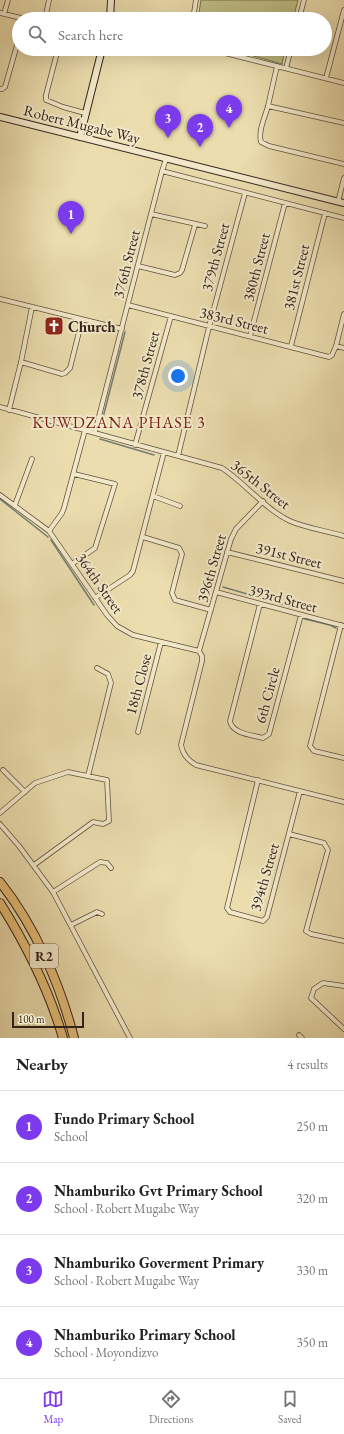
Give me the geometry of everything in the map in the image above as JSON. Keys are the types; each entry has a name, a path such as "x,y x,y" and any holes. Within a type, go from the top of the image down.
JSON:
{"highway":[{"name":"R2","path":"0,882 9,893 29,926 45,958 60,992 74,1038"},
{"name":"R2","path":"0,904 31,955 49,996 63,1038"}],"street":[{"path":"8,0 2,13 12,16"},
{"path":"47,12 50,0"},
{"path":"110,12 111,0"},
{"path":"194,12 196,0"},
{"path":"301,12 304,0"},
{"path":"332,55 344,10"},
{"path":"0,89 2,90 5,87 14,56"},
{"path":"56,56 46,94 46,100 85,113"},
{"path":"80,137 100,56"},
{"path":"237,56 344,83"},
{"path":"286,68 289,56"},
{"path":"326,78 332,56"},
{"path":"277,66 260,133 261,142 269,146 344,164"},
{"path":"268,106 344,123"},
{"name":"Robert Mugabe Way","path":"0,117 341,203"},
{"name":"376th Street","path":"95,432 166,159"},
{"path":"162,171 344,218"},
{"path":"341,203 344,178"},
{"name":"379th Street","path":"178,456 209,327 245,193"},
{"name":"380th Street","path":"250,336 285,203"},
{"name":"381st Street","path":"291,346 324,213"},
{"path":"151,214 204,226"},
{"path":"138,266 175,275 180,273 195,225"},
{"path":"0,299 122,329"},
{"name":"383rd Street","path":"128,305 329,357 333,354 336,346"},
{"path":"9,410 21,362 32,307"},
{"path":"344,314 336,346 344,348"},
{"name":"378th Street","path":"135,445 171,316"},
{"path":"21,362 62,374 65,373 70,368 82,320"},
{"name":"365th Street","path":"0,407 222,468 235,476 280,516 291,521 344,536"},
{"path":"49,531 62,513 86,430"},
{"path":"95,598 131,573 143,537 164,452"},
{"path":"15,505 32,459"},
{"path":"72,564 95,548 115,484 74,474"},
{"name":"364th Street","path":"0,495 49,531 107,616 116,626 133,635 199,651"},
{"path":"153,496 180,506"},
{"name":"396th Street","path":"263,501 236,530 231,540 199,651 202,656 202,661 181,745 184,755 196,765 344,802"},
{"path":"143,537 179,548 181,551 182,554 172,594 175,600 211,610"},
{"name":"391st Street","path":"227,552 344,581"},
{"name":"393rd Street","path":"216,592 342,626"},
{"name":"6th Circle","path":"260,604 230,721 231,726 235,730 263,738 269,734 301,615"},
{"path":"342,626 310,746 314,751 344,758"},
{"name":"18th Close","path":"138,732 161,642"},
{"path":"88,776 111,683 108,674 97,668"},
{"path":"3,770 25,792"},
{"path":"0,813 35,783 68,772 107,780 109,821 103,824 92,822 34,865"},
{"name":"394th Street","path":"258,780 227,908 228,910 263,921 267,917 300,791"},
{"path":"0,824 34,865 53,892 130,1038"},
{"path":"288,834 324,842 328,850 306,931 310,934 344,941"},
{"path":"53,892 100,862 107,863 111,868"},
{"path":"71,925 97,912 102,914"},
{"path":"344,986 323,983 314,989 311,998 344,1029"}],"shaded area":[{"path":"201,0 298,0 295,12 199,12"},
{"path":"254,56 284,56 282,64"}],"waterway":[{"path":"100,429 125,332"},
{"path":"100,439 154,455"},
{"path":"0,499 48,537"},
{"path":"51,540 94,605"},
{"path":"223,587 293,607"},
{"path":"305,619 330,625 336,628"}],"place":[{"name":"Nhamburiko Primary School","path":"229,128"},
{"name":"Nhamburiko Goverment Primary","path":"168,138"},
{"name":"Nhamburiko Gvt Primary School","path":"200,147"},
{"name":"Fundo Primary School","path":"71,234"},
{"name":"Church","path":"54,326"}],"district":[{"name":"KUWDZANA PHASE 3","path":"119,422"}]}
